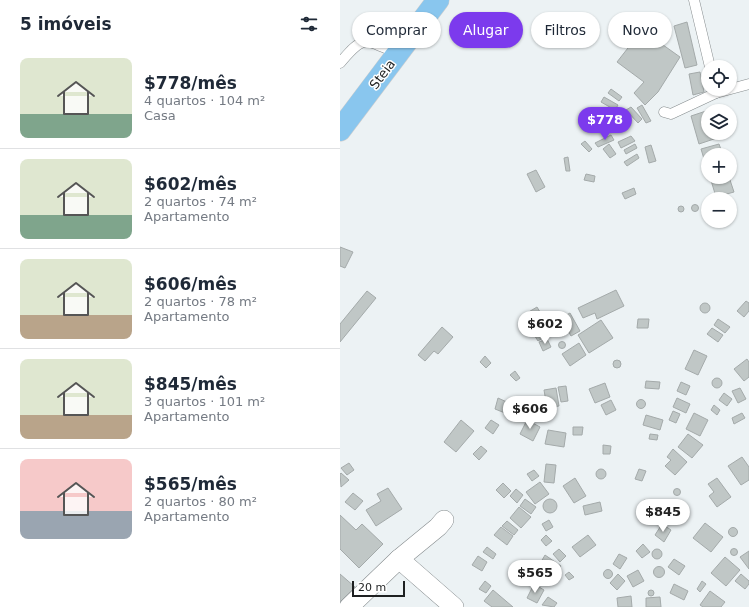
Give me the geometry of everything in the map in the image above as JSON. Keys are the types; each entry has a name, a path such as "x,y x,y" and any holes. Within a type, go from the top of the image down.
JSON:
{"main road":[{"name":"Steia","path":"340,130 438,0"}],"street":[{"path":"349,607 399,560 438,528 444,520"},
{"path":"399,560 454,607"}],"lane":[{"path":"694,0 708,60"},
{"path":"340,63 355,45 367,41 397,54"},
{"path":"737,86 749,84"},
{"path":"664,112 671,114 705,96"}],"building":[{"path":"687,22 697,65 685,68 674,26"},
{"path":"628,48 667,48 680,57 658,92 645,105 634,93 644,82 617,62"},
{"path":"700,72 701,93 693,95 689,74"},
{"path":"611,89 622,97 619,101 608,93"},
{"path":"604,97 618,105 615,110 601,102"},
{"path":"642,105 651,121 646,123 637,108"},
{"path":"631,107 642,119 638,123 626,110"},
{"path":"595,109 611,114 609,119 593,114"},
{"path":"701,113 701,140 711,140 699,144 691,116"},
{"path":"593,119 610,122 609,128 592,125"},
{"path":"611,135 614,140 598,147 595,143"},
{"path":"631,136 635,141 621,148 618,142"},
{"path":"585,141 592,149 589,152 581,144"},
{"path":"609,144 616,154 610,158 603,149"},
{"path":"635,144 637,148 626,154 624,150"},
{"path":"719,144 720,148 705,148"},
{"path":"651,145 656,161 649,163 645,147"},
{"path":"637,154 639,158 627,166 624,162"},
{"path":"568,157 570,171 566,171 564,158"},
{"path":"536,170 545,187 536,192 527,174"},
{"path":"586,174 595,176 594,182 584,180"},
{"path":"712,184 731,184 734,192 714,192"},
{"path":"634,188 636,194 625,199 622,193"},
{"path":"695,205 698,208 695,211 692,208"},
{"path":"681,206 684,209 681,212 678,209"},
{"path":"340,247 353,252 345,268 340,266"},
{"path":"616,290 624,306 597,319 595,313 583,318 578,308"},
{"path":"367,291 376,298 340,342 340,324"},
{"path":"746,301 749,303 749,311 744,317 737,311"},
{"path":"703,303 707,303 710,308 707,313 703,313 700,310 700,306"},
{"path":"537,307 552,332 538,341 522,316"},
{"path":"570,313 580,331 571,336 561,318"},
{"path":"638,319 649,319 648,328 637,328"},
{"path":"718,319 730,327 725,333 714,325"},
{"path":"601,320 613,338 589,353 578,335"},
{"path":"442,327 453,337 438,354 434,351 425,361 418,355"},
{"path":"560,328 564,328 566,332 564,336 560,336 558,334 558,330"},
{"path":"712,328 723,335 718,342 707,334"},
{"path":"547,339 551,347 543,351 539,342"},
{"path":"562,341 565,342 565,348 562,349 559,348 558,345 559,342"},
{"path":"579,343 586,355 570,366 562,354"},
{"path":"694,350 707,356 698,375 685,369"},
{"path":"485,356 491,363 486,368 480,362"},
{"path":"747,359 749,362 749,377 744,381 734,369"},
{"path":"617,360 620,361 620,367 617,368 614,367 613,364 614,361"},
{"path":"515,371 520,378 516,381 510,375"},
{"path":"715,378 719,378 721,379 721,387 715,388 712,385 712,381"},
{"path":"646,381 660,382 659,389 645,388"},
{"path":"681,382 690,386 686,395 677,391"},
{"path":"605,383 610,397 595,403 589,389"},
{"path":"566,386 568,401 561,402 558,387"},
{"path":"556,388 559,406 547,408 544,390"},
{"path":"740,388 746,399 738,403 732,391"},
{"path":"724,393 732,399 727,406 719,400"},
{"path":"498,398 509,403 505,413 495,409"},
{"path":"677,398 690,404 686,413 673,407"},
{"path":"641,399 646,404 641,409 636,404"},
{"path":"611,400 616,410 606,415 601,405"},
{"path":"714,405 720,410 717,415 711,410"},
{"path":"673,411 680,414 676,423 669,420"},
{"path":"694,413 708,420 700,436 686,429"},
{"path":"742,413 745,418 734,424 732,418"},
{"path":"646,415 663,420 660,430 643,425"},
{"path":"461,420 474,431 456,452 444,442"},
{"path":"491,420 499,425 493,434 485,428"},
{"path":"527,420 540,427 533,441 520,434"},
{"path":"573,427 583,427 582,435 573,435"},
{"path":"548,430 566,433 564,447 545,444"},
{"path":"650,434 658,435 657,440 649,439"},
{"path":"688,434 703,445 692,458 678,447"},
{"path":"603,445 611,446 610,454 603,454"},
{"path":"481,446 487,451 479,460 473,454"},
{"path":"673,449 687,462 675,475 665,466 671,460 667,457"},
{"path":"742,457 749,467 749,480 741,485 728,466"},
{"path":"349,463 354,470 347,475 341,468"},
{"path":"546,464 556,465 554,483 544,482"},
{"path":"599,469 603,469 605,470 605,478 599,479 596,476 596,472"},
{"path":"639,469 646,471 642,481 635,479"},
{"path":"534,470 539,476 532,481 527,474"},
{"path":"341,473 349,480 341,487 340,474"},
{"path":"575,478 586,496 574,503 563,486"},
{"path":"717,478 731,497 717,507 709,496 714,492 708,484"},
{"path":"540,482 549,494 535,504 526,492"},
{"path":"503,483 511,491 504,498 496,490"},
{"path":"388,488 402,509 376,526 366,510 381,501 377,494"},
{"path":"516,489 523,495 517,503 510,496"},
{"path":"677,489 680,492 677,495 674,492"},
{"path":"353,493 363,501 355,510 345,502"},
{"path":"525,499 536,507 531,514 520,506"},
{"path":"547,499 553,499 557,503 557,509 553,513 547,513 543,509 543,503"},
{"path":"644,500 655,503 652,517 641,515"},
{"path":"600,502 602,511 585,515 583,506"},
{"path":"519,507 531,517 521,528 510,518"},
{"path":"679,507 688,513 682,521 673,515"},
{"path":"340,515 356,530 362,524 383,544 359,568 340,549"},
{"path":"549,520 553,527 546,531 542,524"},
{"path":"507,521 518,530 514,535 502,526"},
{"path":"705,523 723,537 711,552 693,538"},
{"path":"662,524 671,530 664,542 655,535"},
{"path":"501,527 513,536 507,545 494,535"},
{"path":"731,528 735,528 737,532 735,536 731,536 729,534 729,530"},
{"path":"546,535 552,541 546,546 541,540"},
{"path":"588,535 596,545 580,557 572,547"},
{"path":"643,544 650,552 642,558 636,551"},
{"path":"487,547 496,554 493,559 483,552"},
{"path":"734,548 737,549 737,555 734,556 731,555 730,552 731,549"},
{"path":"559,549 566,556 560,562 553,554"},
{"path":"655,549 659,549 662,554 659,559 655,559 652,556 652,552"},
{"path":"749,551 749,569 740,557"},
{"path":"619,554 627,558 620,569 613,564"},
{"path":"545,555 561,566 556,572 541,562"},
{"path":"478,556 487,562 482,571 472,565"},
{"path":"725,557 740,570 726,586 711,573"},
{"path":"674,559 685,566 679,575 668,567"},
{"path":"540,563 555,575 549,582 534,570"},
{"path":"657,567 661,567 663,568 663,576 657,577 654,574 654,570"},
{"path":"606,570 610,570 612,574 610,578 606,578 604,576 604,572"},
{"path":"638,570 644,581 633,587 627,576"},
{"path":"569,572 574,577 569,580 565,575"},
{"path":"340,574 355,587 340,603"},
{"path":"618,574 625,581 617,590 610,583"},
{"path":"741,574 749,581 749,584 745,589 735,581"},
{"path":"485,581 491,586 486,593 479,589"},
{"path":"702,581 706,584 700,592 697,589"},
{"path":"534,584 544,590 537,603 527,598"},
{"path":"674,584 688,591 684,600 670,593"},
{"path":"493,590 513,607 492,607 484,601"},
{"path":"651,590 654,593 651,596 648,593"},
{"path":"710,591 725,602 721,607 703,607 700,605"},
{"path":"631,596 632,607 618,607 617,598"},
{"path":"548,597 557,603 554,607 542,605"},
{"path":"660,597 661,607 646,607 646,598"}]}
